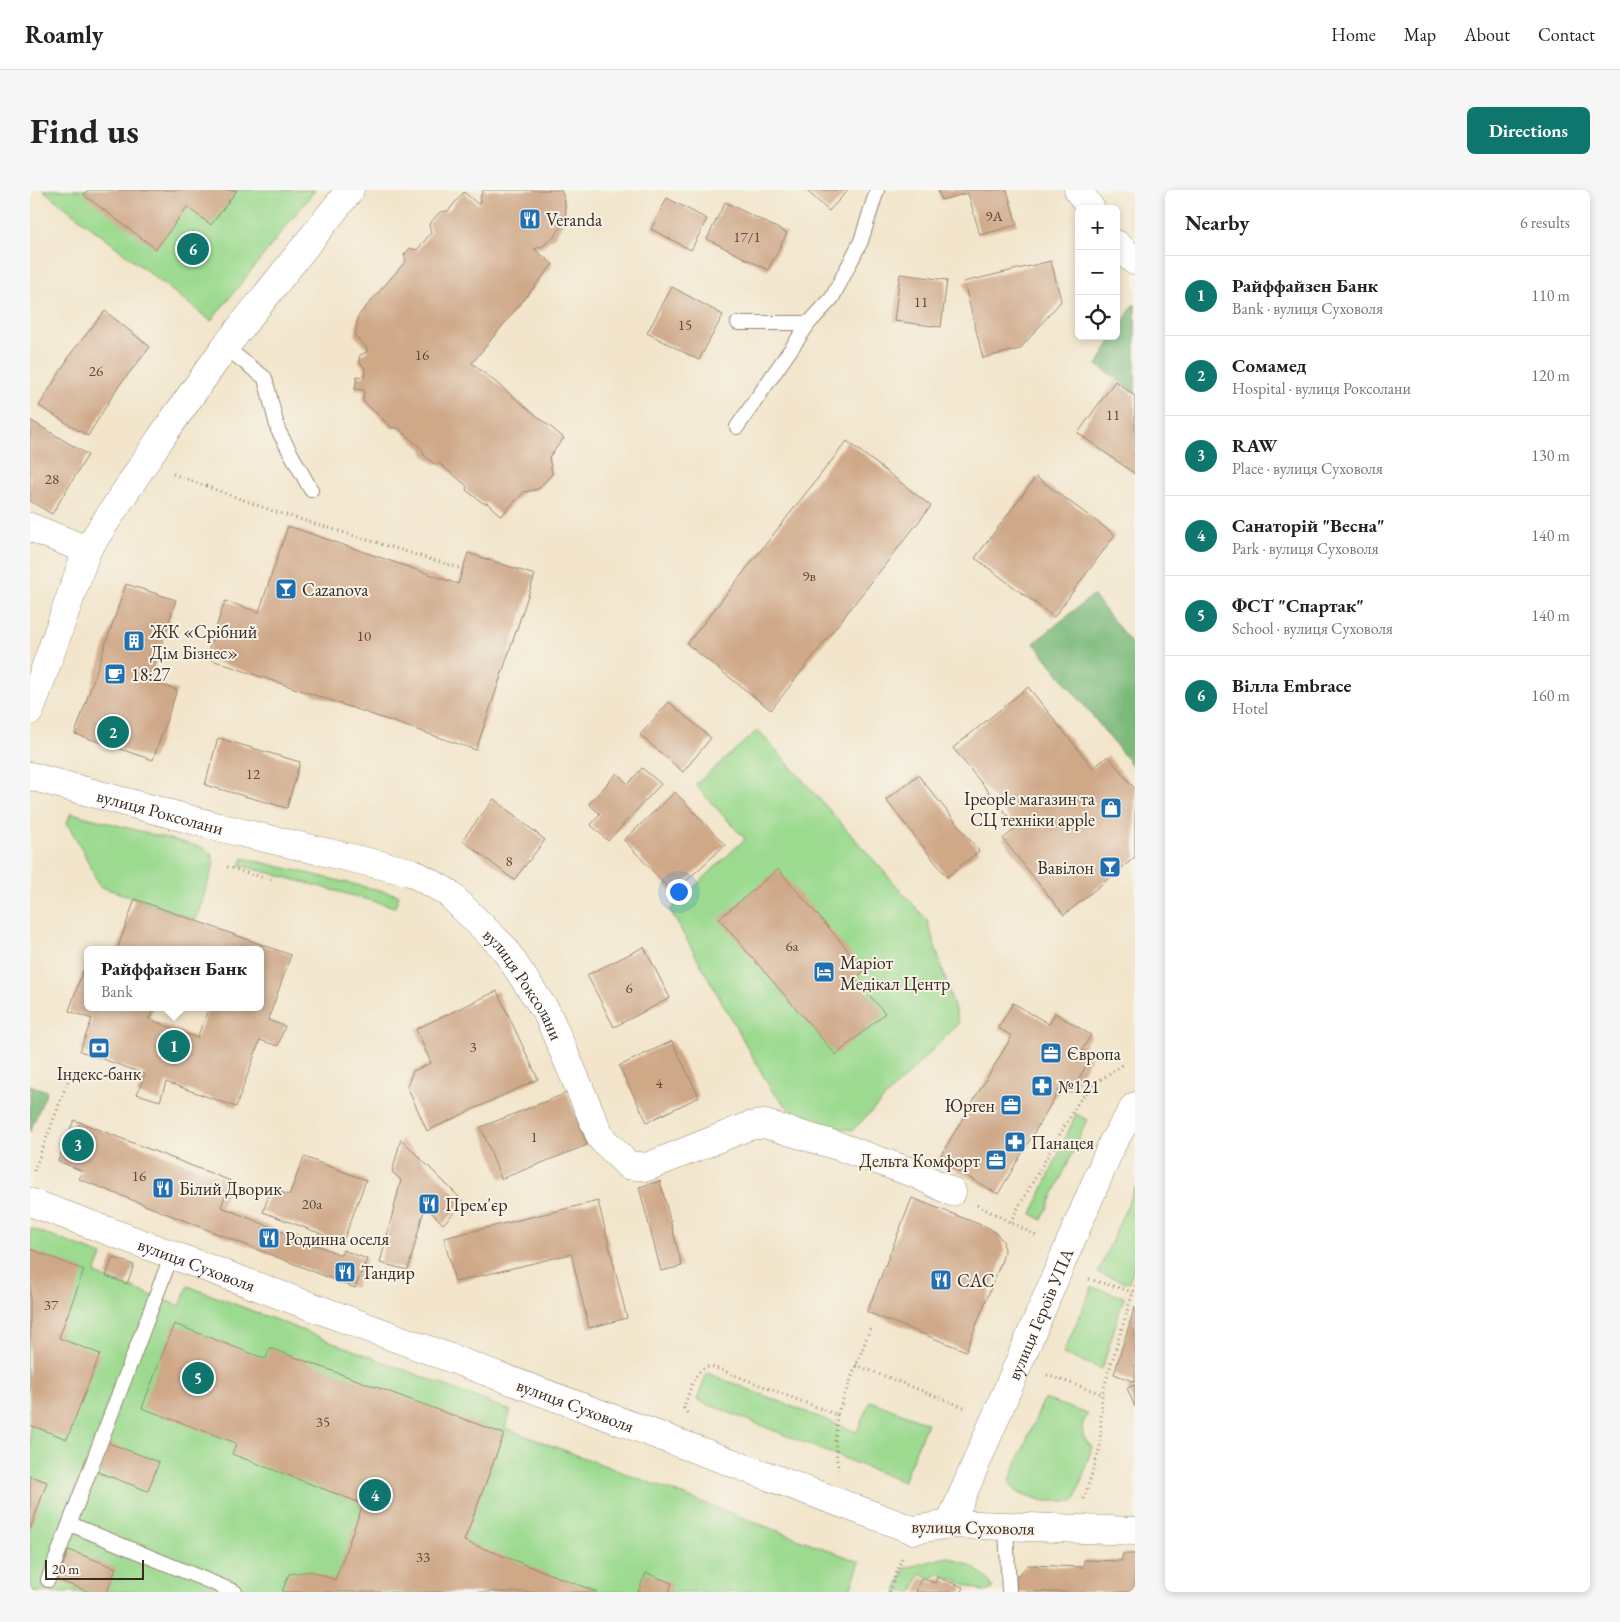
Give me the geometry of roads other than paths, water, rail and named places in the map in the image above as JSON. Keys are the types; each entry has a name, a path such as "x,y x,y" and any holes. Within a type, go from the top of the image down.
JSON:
{"street":[{"path":"31,705 87,550 162,436 225,347 350,190"},
{"path":"1078,190 1088,205"},
{"path":"1120,248 1135,261"},
{"path":"30,527 87,550"},
{"name":"вулиця Роксолани","path":"30,776 222,828 411,872 447,892 503,947 542,1005 601,1138 628,1164 647,1167 749,1126 765,1124 838,1146 916,1174 952,1192"},
{"name":"вулиця Героїв УПА","path":"950,1524 1113,1142 1135,1106"},
{"name":"вулиця Суховоля","path":"30,1202 913,1530 950,1524 1135,1531"}],"lane":[{"path":"737,427 810,323 832,298 861,240 877,190"},
{"path":"738,323 810,323"},
{"path":"225,347 265,378 278,430 311,490"},
{"path":"48,1580 172,1254"},
{"path":"70,1524 235,1592"},
{"path":"1006,1527 1009,1592"}],"place":[{"name":"Veranda","path":"530,219"},
{"name":"Вілла Embrace","path":"193,249"},
{"name":"Cazanova","path":"286,589"},
{"name":"ЖК «Срібний Дім Бізнес»","path":"134,641"},
{"name":"18:27","path":"115,674"},
{"name":"Сомамед","path":"113,732"},
{"name":"Ipeople магазин та СЦ техніки apple","path":"1111,808"},
{"name":"Вавілон","path":"1110,867"},
{"name":"Маріот Медікал Центр","path":"824,972"},
{"name":"Райффайзен Банк","path":"174,1046"},
{"name":"Індекс-банк","path":"99,1048"},
{"name":"Європа","path":"1051,1053"},
{"name":"№121","path":"1042,1086"},
{"name":"Юрген","path":"1011,1105"},
{"name":"Панацея","path":"1015,1142"},
{"name":"RAW","path":"78,1145"},
{"name":"Дельта Комфорт","path":"996,1160"},
{"name":"Білий Дворик","path":"163,1188"},
{"name":"Прем'єр","path":"429,1204"},
{"name":"Родинна оселя","path":"269,1238"},
{"name":"Тандир","path":"345,1272"},
{"name":"САС","path":"941,1280"},
{"name":"ФСТ \"Спартак\"","path":"198,1378"},
{"name":"Санаторій \"Весна\"","path":"375,1495"}]}
